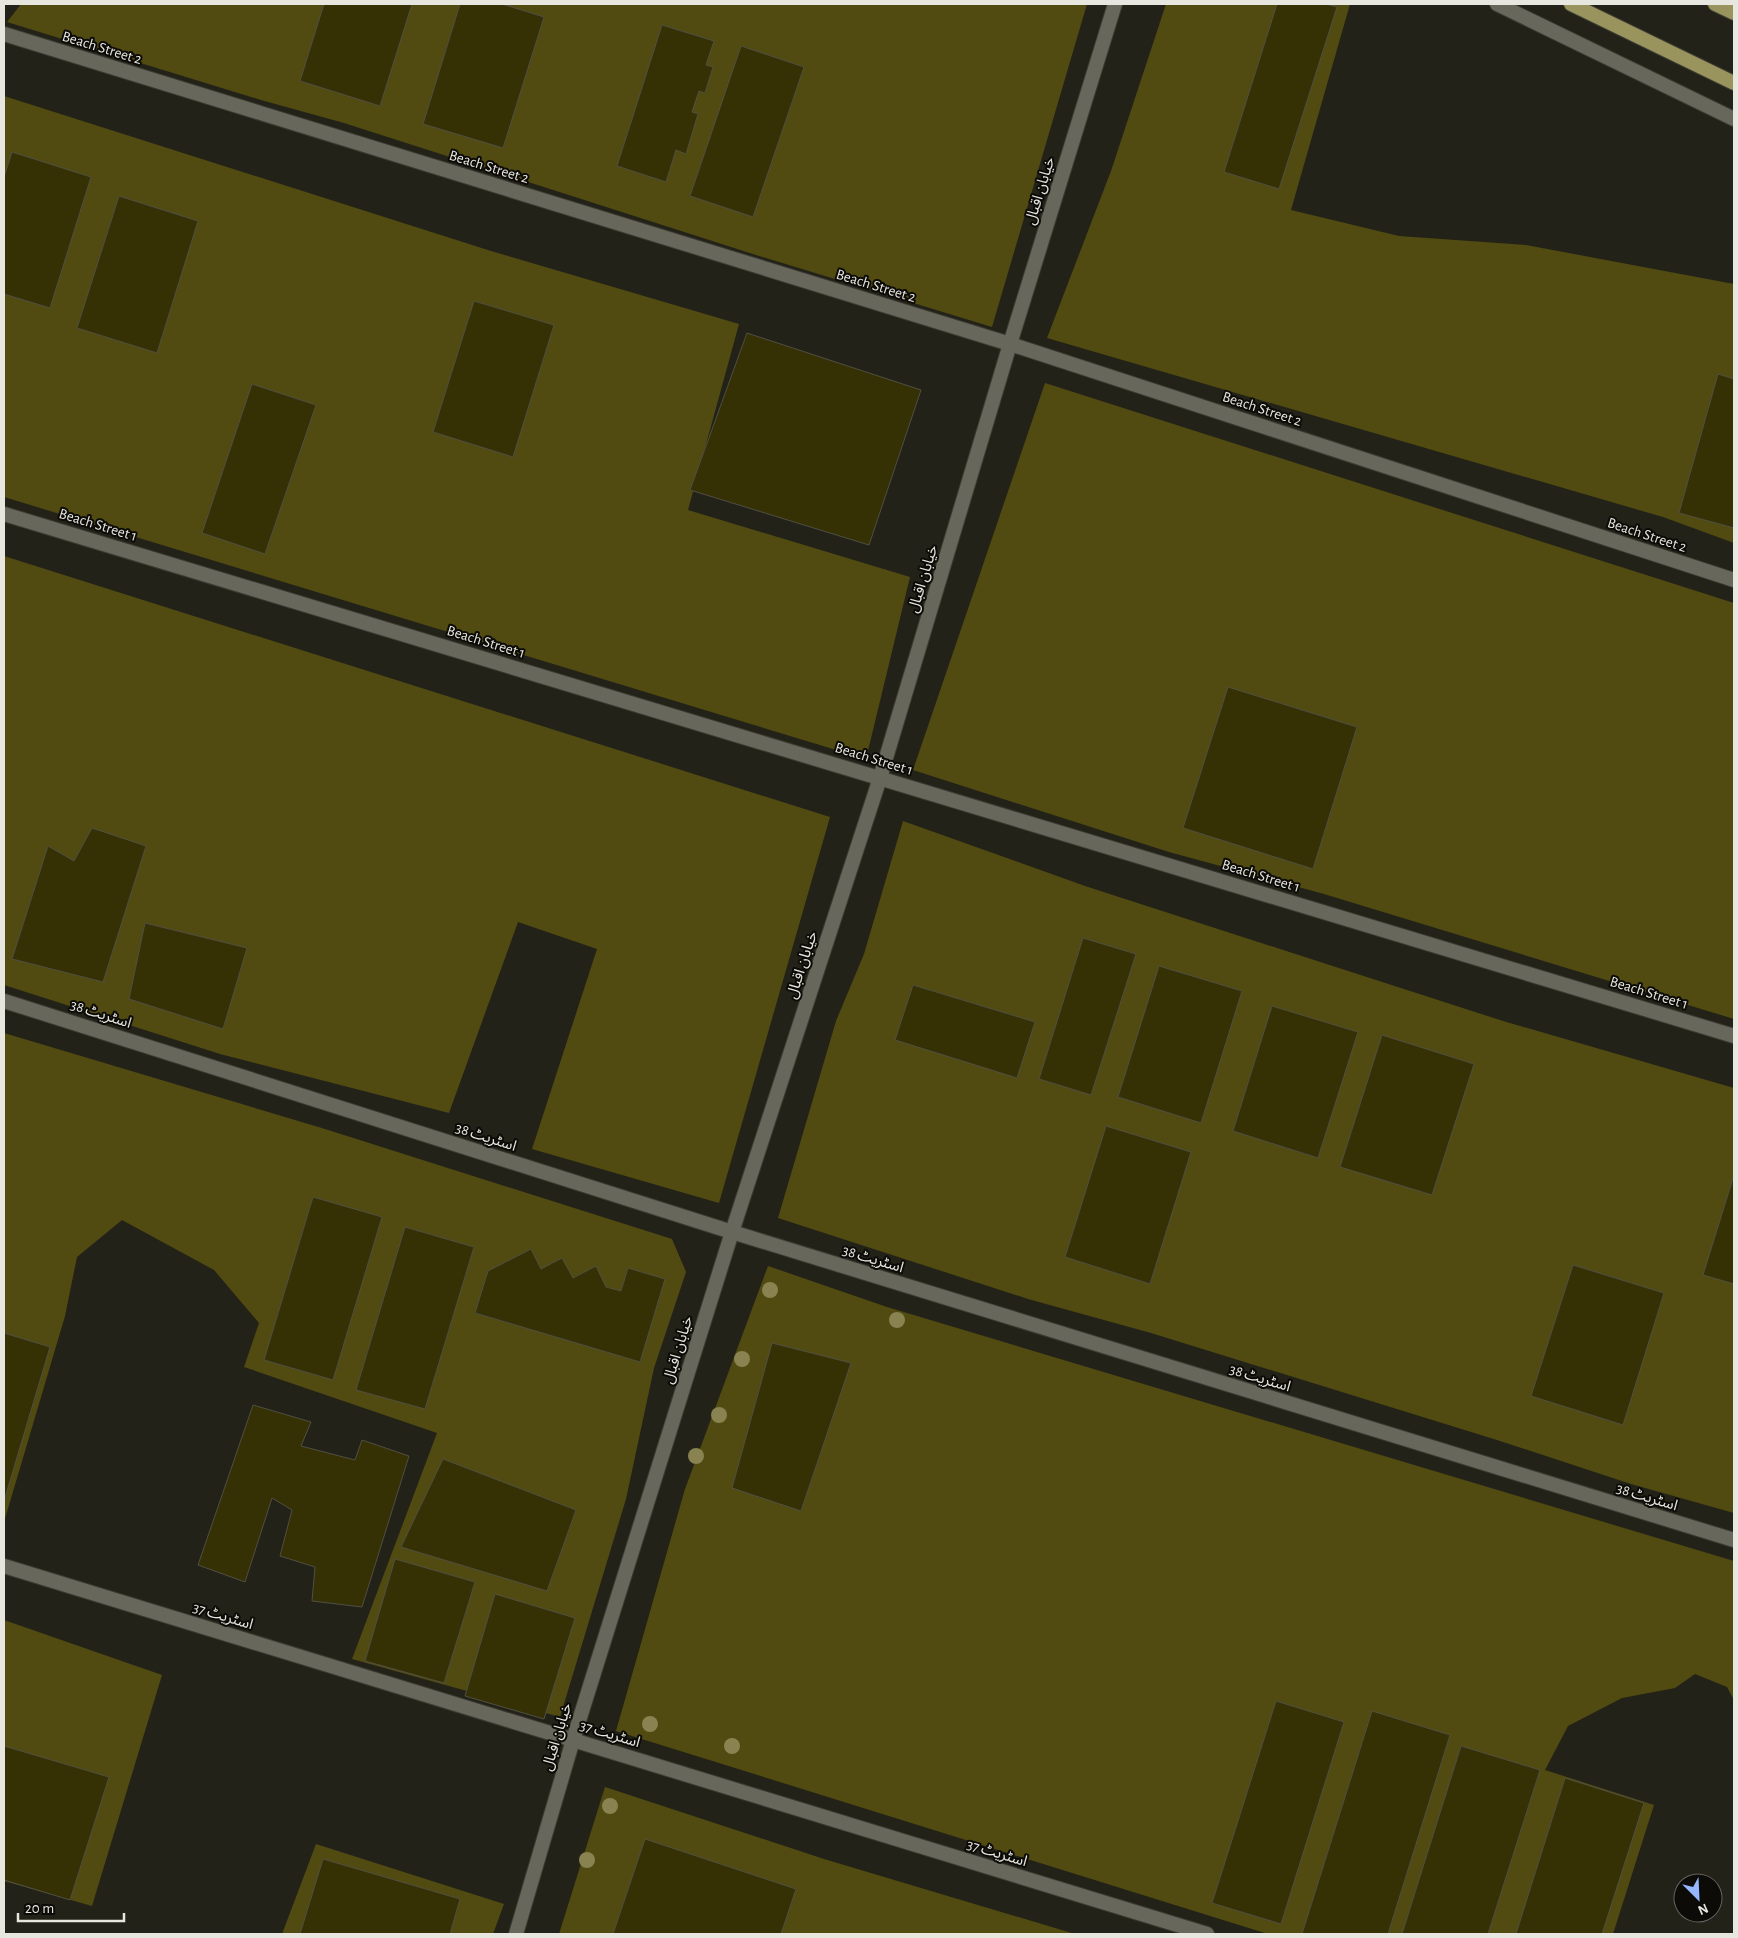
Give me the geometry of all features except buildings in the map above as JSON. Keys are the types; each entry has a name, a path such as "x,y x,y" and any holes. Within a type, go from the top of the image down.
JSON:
{"main road":[{"path":"1571,4 1734,83"},
{"path":"1715,4 1734,13"}],"street":[{"name":"خیابان اقبال","path":"516,1934 573,1740 732,1232 880,778 1010,344 1115,4"},
{"path":"1497,4 1734,120"},
{"name":"Beach Street 2","path":"4,34 1010,344 1734,580"},
{"name":"Beach Street 1","path":"4,514 1734,1036"},
{"name":"اسٹریٹ 38","path":"4,1000 732,1232 1734,1540"},
{"name":"اسٹریٹ 37","path":"4,1566 1207,1934"}],"shaded area":[{"path":"21,4 1087,4 992,327 756,255 344,123 261,100 7,22"},
{"path":"1166,4 1350,4 1291,210 1399,236 1526,245 1734,284 1734,543 1663,517 1047,338 1111,171"},
{"path":"4,96 491,251 739,324 688,510 910,577 866,759 4,497"},
{"path":"1045,383 1734,603 1734,1019 1324,894 1169,852 913,770"},
{"path":"4,556 830,817 719,1203 532,1149 597,949 518,922 449,1113 220,1054 4,985"},
{"path":"903,821 1085,886 1503,1021 1734,1088 1734,1513 1631,1484 1497,1440 1151,1333 1028,1299 778,1218 836,1021 864,954"},
{"path":"4,1033 325,1129 672,1239 686,1272 654,1368 626,1499 560,1717 352,1659 437,1433 244,1367 259,1323 214,1270 122,1220 77,1257 65,1316 4,1522"},
{"path":"768,1266 887,1307 1734,1561 1734,1700 1727,1687 1695,1674 1675,1688 1622,1698 1568,1726 1545,1770 1654,1805 1613,1934 1268,1934 616,1731 685,1489"},
{"path":"4,1620 162,1675 92,1906 4,1881"},
{"path":"605,1787 824,1859 1075,1934 559,1934"},
{"path":"316,1844 504,1904 493,1934 282,1934"}]}
